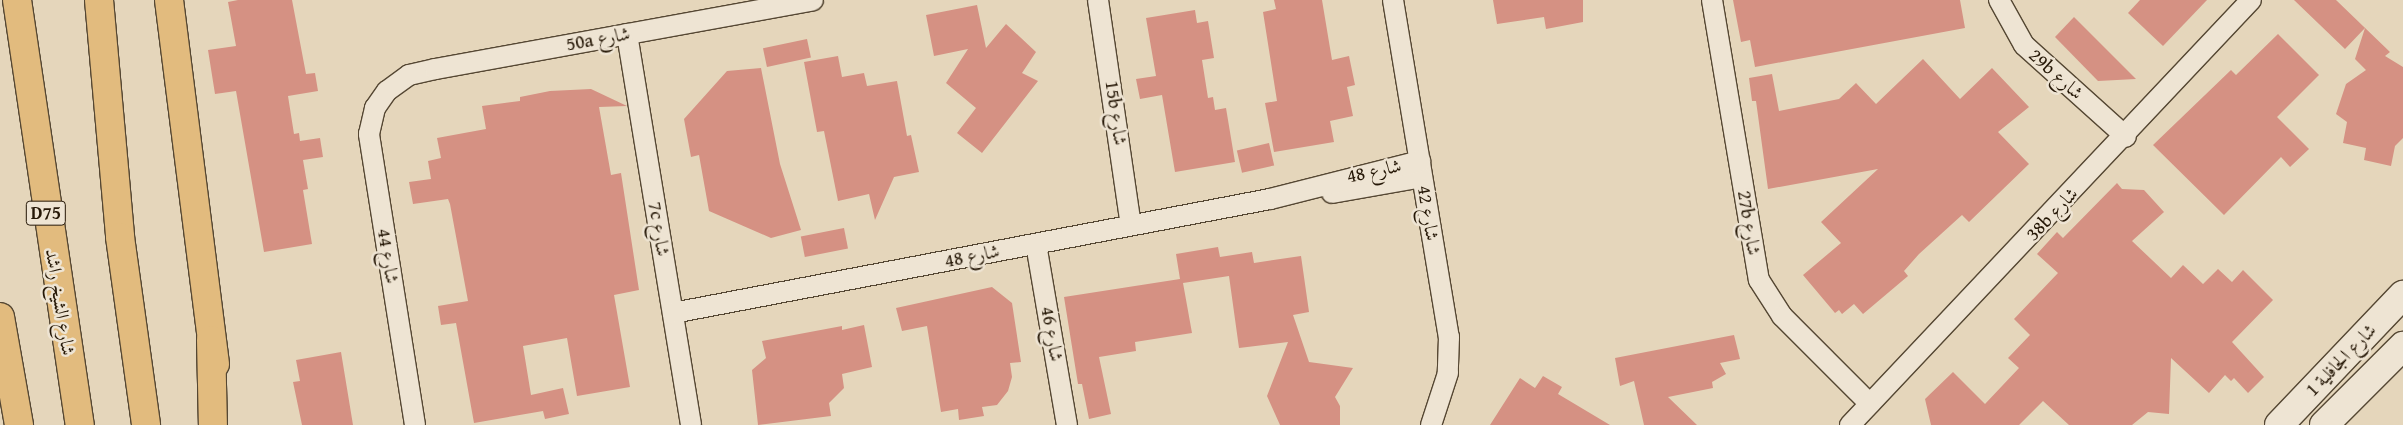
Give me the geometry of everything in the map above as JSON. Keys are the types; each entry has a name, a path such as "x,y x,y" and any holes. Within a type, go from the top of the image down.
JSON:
{"main road":[{"name":"شارع الشيخ راشد","path":"17,0 80,425"},
{"path":"98,0 120,237 146,425"},
{"path":"169,0 211,340 225,425"},
{"path":"0,316 19,425"},
{"path":"211,340 213,425"}],"street":[{"name":"50a شارع","path":"387,90 409,75 435,69 813,0"},
{"name":"15b شارع","path":"1098,0 1131,225"},
{"name":"شارع 42","path":"1393,0 1449,355 1444,391 1431,425"},
{"name":"27b شارع","path":"1712,0 1759,280 1782,316 1870,404"},
{"name":"29b شارع","path":"1999,0 2024,45 2126,137"},
{"name":"38b شارع","path":"1850,425 2126,137 2252,0"},
{"name":"7c شارع","path":"627,34 691,425"},
{"name":"شارع 44","path":"387,90 375,108 369,134 415,425"},
{"name":"شارع 48","path":"673,313 1421,169"},
{"name":"شارع 46","path":"1036,244 1068,425"},
{"name":"شارع الجافلية 1","path":"2279,425 2403,295"},
{"name":"شارع الجافلية 1","path":"2324,425 2403,346"}],"building":[{"path":"238,0 292,0 306,74 315,73 318,91 288,96 294,134 299,133 300,141 320,138 323,157 303,160 308,189 303,190 312,244 264,252 236,91 215,94 208,50 236,46 228,2"},
{"path":"1274,0 1322,0 1332,60 1349,56 1355,85 1347,87 1353,116 1330,121 1334,142 1274,152 1265,103 1277,101 1263,12 1276,9"},
{"path":"1493,0 1583,0 1583,22 1546,29 1544,17 1497,24"},
{"path":"1733,0 1960,0 1965,28 1755,67 1750,40 1741,42"},
{"path":"2140,0 2207,0 2163,46 2128,13"},
{"path":"2294,0 2336,0 2390,52 2385,56 2403,67 2403,138 2395,146 2391,166 2364,160 2366,148 2343,143 2347,122 2336,114 2346,84 2366,70 2355,59 2365,28 2345,49"},
{"path":"977,5 986,48 1006,24 1036,52 1022,73 1038,81 982,153 957,133 976,108 946,83 968,49 934,56 926,15"},
{"path":"1195,10 1197,23 1208,21 1214,58 1202,60 1208,98 1213,97 1215,110 1226,108 1235,162 1175,172 1162,95 1140,99 1136,79 1156,76 1146,18"},
{"path":"2074,17 2136,79 2098,81 2055,37"},
{"path":"2278,34 2319,75 2277,117 2309,149 2290,167 2281,157 2224,215 2153,145 2231,70 2236,75"},
{"path":"807,39 811,58 767,67 763,48"},
{"path":"838,56 842,77 864,73 867,86 897,81 907,136 911,135 919,172 894,177 875,220 869,194 838,201 824,131 817,132 804,62"},
{"path":"1923,59 1960,99 1992,68 2029,107 1998,132 2029,164 1969,222 1962,215 1919,254 1904,271 1908,276 1863,314 1854,304 1842,314 1839,310 1835,313 1803,275 1841,243 1821,222 1878,169 1768,189 1756,101 1752,101 1749,78 1772,74 1779,111 1839,99 1856,83 1876,104"},
{"path":"761,68 780,164 801,230 771,238 709,211 699,155 691,157 684,119 727,71"},
{"path":"591,89 627,106 599,107 611,175 621,173 639,290 614,295 630,387 577,396 567,338 523,346 531,395 563,388 569,414 545,419 543,411 474,423 456,323 441,325 438,306 468,301 450,204 448,199 413,204 409,182 431,179 428,161 441,158 437,138 486,129 482,106 520,101 520,97 550,91"},
{"path":"1269,143 1274,165 1242,173 1237,150"},
{"path":"2117,183 2122,189 2144,190 2164,212 2132,241 2171,278 2183,265 2203,284 2218,269 2232,282 2243,270 2273,300 2232,342 2264,377 2248,393 2234,378 2231,381 2225,375 2209,393 2171,358 2169,414 2148,412 2132,425 2069,425 2043,401 2019,425 1931,425 1925,399 1953,372 1985,404 2019,368 2008,358 2030,335 2014,319 2058,273 2037,254 2057,232 2063,238"},
{"path":"844,228 848,249 805,257 801,236"},
{"path":"1218,247 1220,257 1252,252 1254,263 1301,256 1309,312 1293,315 1309,362 1353,368 1335,397 1340,406 1340,425 1280,425 1267,396 1288,342 1239,348 1229,276 1183,283 1192,333 1135,342 1136,351 1099,357 1111,414 1089,419 1082,384 1078,384 1064,297 1180,279 1176,254"},
{"path":"992,287 1012,303 1021,362 1010,363 1012,377 1008,391 997,405 982,407 984,416 959,420 958,409 941,412 927,326 902,331 896,308"},
{"path":"864,325 872,367 842,374 844,388 829,403 831,416 758,425 752,370 766,358 762,341 842,326 842,330"},
{"path":"1734,335 1740,359 1720,363 1726,374 1712,382 1713,388 1668,397 1697,425 1644,425 1634,381 1620,386 1615,358"},
{"path":"341,352 353,425 302,425 293,382 300,381 296,360"},
{"path":"1543,376 1562,387 1558,394 1610,425 1490,425 1520,378 1535,388"}]}
